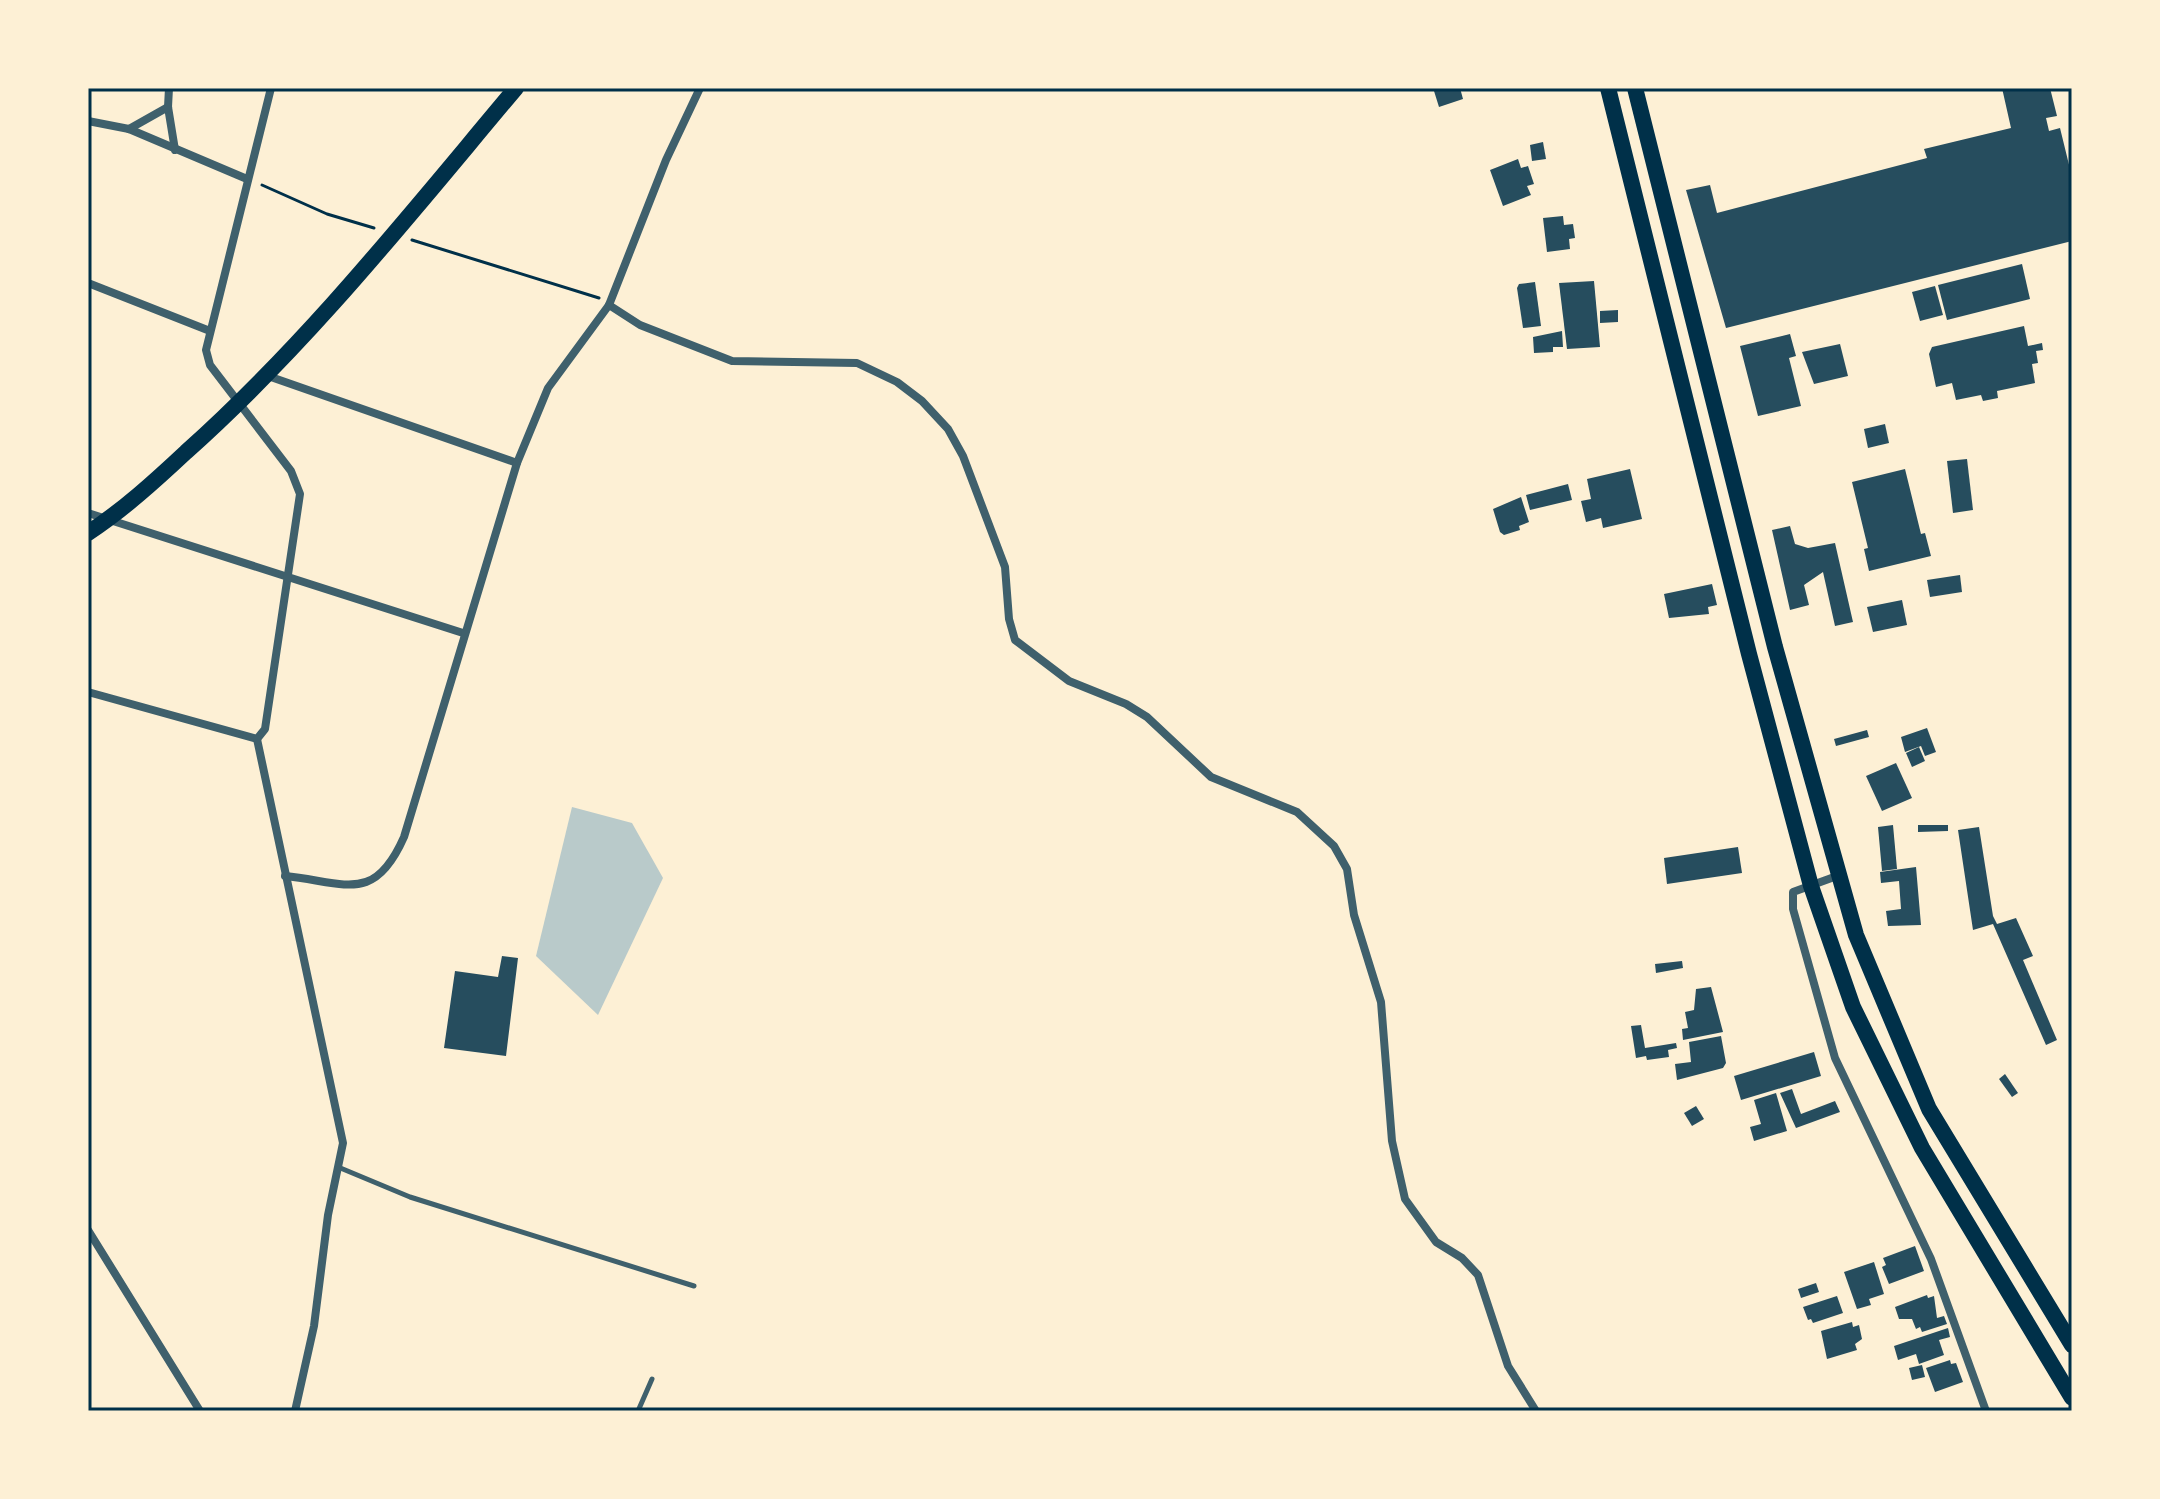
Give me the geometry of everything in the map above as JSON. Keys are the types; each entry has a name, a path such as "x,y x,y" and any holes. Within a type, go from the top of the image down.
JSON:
{"main road":[{"path":"88,533 108,520 268,376 516,88"},
{"path":"1608,88 1749,654 1811,886 1853,1007 1895,1098 2072,1398"},
{"path":"1635,88 1775,647 1837,876 1873,982 1929,1109 2072,1345"},
{"path":"1624,156 1649,150"},
{"path":"1712,507 1738,500"},
{"path":"1749,654 1775,647"}],"street":[{"path":"169,88 168,107 175,150"},
{"path":"257,739 265,729 289,579 298,484 210,365 206,350 271,88"},
{"path":"285,876 357,886 375,882 393,862 404,837 463,633 517,463 548,388 609,305 666,160 700,88"},
{"path":"129,129 168,107"},
{"path":"88,121 129,129 247,179"},
{"path":"88,283 210,331"},
{"path":"609,305 640,325 732,361 857,363 897,382 922,401 948,429 963,456 1005,567 1009,619 1015,640 1069,681 1126,704 1147,717 1211,777 1297,812 1334,846 1347,869 1354,915 1381,1002 1392,1141 1405,1199 1436,1242 1462,1258 1478,1275 1508,1366 1536,1411"},
{"path":"268,376 517,463"},
{"path":"88,513 463,633"},
{"path":"88,692 257,739"},
{"path":"257,739 343,1143 328,1215 314,1326 295,1411"},
{"path":"1837,876 1793,892 1793,909 1835,1058 1931,1259 1986,1411"},
{"path":"88,1230 200,1411"}],"lane":[{"path":"338,1167 410,1197 694,1286"},
{"path":"638,1411 652,1379"}],"path":[{"path":"247,179 327,214 603,299 609,305"}],"shaded area":[{"path":"572,807 632,823 663,878 598,1015 536,956"}],"building":[{"path":"1460,88 1463,99 1439,107 1434,91"},
{"path":"2002,88 2050,88 2057,116 2046,118 2049,131 2060,128 2072,177 2072,241 1726,328 1686,190 1710,185 1717,213 1927,158 1924,149 2011,128"},
{"path":"1543,142 1546,159 1532,161 1530,145"},
{"path":"1518,159 1521,168 1528,166 1534,184 1527,186 1531,195 1503,206 1490,170"},
{"path":"1563,216 1564,225 1573,224 1575,238 1569,239 1570,249 1547,252 1543,218"},
{"path":"2022,264 2030,299 1947,320 1938,285"},
{"path":"1594,281 1600,347 1567,349 1559,283"},
{"path":"1535,282 1541,326 1523,328 1517,288 1519,284"},
{"path":"1935,286 1943,315 1920,321 1912,292"},
{"path":"1618,310 1618,322 1600,323 1600,311"},
{"path":"2024,326 2028,346 2042,343 2043,350 2036,351 2038,363 2032,364 2035,383 1997,391 1998,398 1983,401 1981,395 1956,400 1952,383 1936,387 1929,354 1932,347"},
{"path":"1562,331 1563,347 1553,347 1553,352 1534,353 1533,337"},
{"path":"1790,334 1796,356 1789,358 1801,406 1758,416 1740,346"},
{"path":"1840,344 1848,376 1814,384 1802,352"},
{"path":"1885,424 1889,443 1868,448 1864,429"},
{"path":"1967,459 1973,510 1953,513 1947,461"},
{"path":"1630,469 1642,519 1603,528 1601,518 1586,522 1581,501 1591,499 1587,479"},
{"path":"1905,469 1921,534 1925,533 1931,556 1869,571 1864,549 1868,548 1852,482"},
{"path":"1568,484 1572,500 1530,510 1526,495"},
{"path":"1521,497 1529,522 1519,526 1520,530 1504,535 1500,532 1493,509"},
{"path":"1790,526 1795,544 1808,548 1835,543 1853,622 1835,626 1823,572 1804,585 1809,605 1790,610 1772,530"},
{"path":"1960,575 1962,592 1930,597 1927,580"},
{"path":"1712,584 1717,605 1708,607 1709,614 1669,618 1664,594"},
{"path":"1902,600 1907,625 1873,632 1867,607"},
{"path":"1927,728 1936,752 1925,756 1921,746 1905,752 1901,737"},
{"path":"1867,730 1869,737 1836,746 1834,739"},
{"path":"1919,747 1925,761 1912,767 1906,753"},
{"path":"1896,763 1912,798 1882,811 1866,776"},
{"path":"1893,825 1897,869 1882,871 1878,827"},
{"path":"1918,825 1948,825 1948,831 1918,832"},
{"path":"1979,827 1993,916 1997,924 2016,918 2033,956 2023,960 2057,1040 2046,1045 1993,924 1973,930 1958,830"},
{"path":"1738,847 1742,873 1667,884 1664,858"},
{"path":"1916,867 1921,925 1888,926 1886,911 1901,909 1899,881 1881,883 1880,872"},
{"path":"502,956 518,958 506,1056 444,1048 455,971 498,977"},
{"path":"1682,961 1683,968 1656,973 1655,964"},
{"path":"1711,987 1723,1032 1683,1040 1682,1029 1688,1028 1685,1012 1694,1010 1696,989"},
{"path":"1641,1025 1645,1048 1676,1043 1677,1048 1668,1050 1669,1057 1636,1058 1631,1026"},
{"path":"1721,1036 1726,1063 1723,1068 1677,1080 1675,1064 1691,1062 1689,1042"},
{"path":"1814,1052 1821,1076 1741,1100 1734,1076"},
{"path":"2005,1074 2018,1093 2012,1097 1999,1079"},
{"path":"1792,1089 1801,1114 1835,1101 1840,1112 1796,1128 1780,1093"},
{"path":"1776,1093 1787,1131 1754,1141 1750,1127 1761,1124 1754,1100"},
{"path":"1696,1106 1704,1119 1692,1126 1684,1113"},
{"path":"1915,1246 1924,1271 1889,1284 1882,1267 1886,1265 1883,1258"},
{"path":"1874,1262 1884,1294 1869,1299 1871,1305 1857,1309 1844,1272"},
{"path":"1816,1283 1819,1292 1801,1298 1798,1289"},
{"path":"1927,1295 1928,1298 1934,1296 1937,1318 1944,1316 1947,1324 1922,1332 1920,1327 1916,1329 1912,1319 1899,1319 1895,1307"},
{"path":"1837,1296 1843,1313 1813,1323 1811,1319 1808,1320 1803,1307"},
{"path":"1852,1322 1853,1327 1859,1325 1862,1339 1855,1344 1857,1350 1827,1359 1821,1331"},
{"path":"1948,1328 1950,1337 1939,1340 1944,1355 1919,1364 1916,1354 1898,1360 1894,1346"},
{"path":"1950,1360 1951,1364 1956,1363 1963,1382 1935,1392 1926,1368"},
{"path":"1922,1365 1925,1377 1912,1380 1909,1368"}]}
